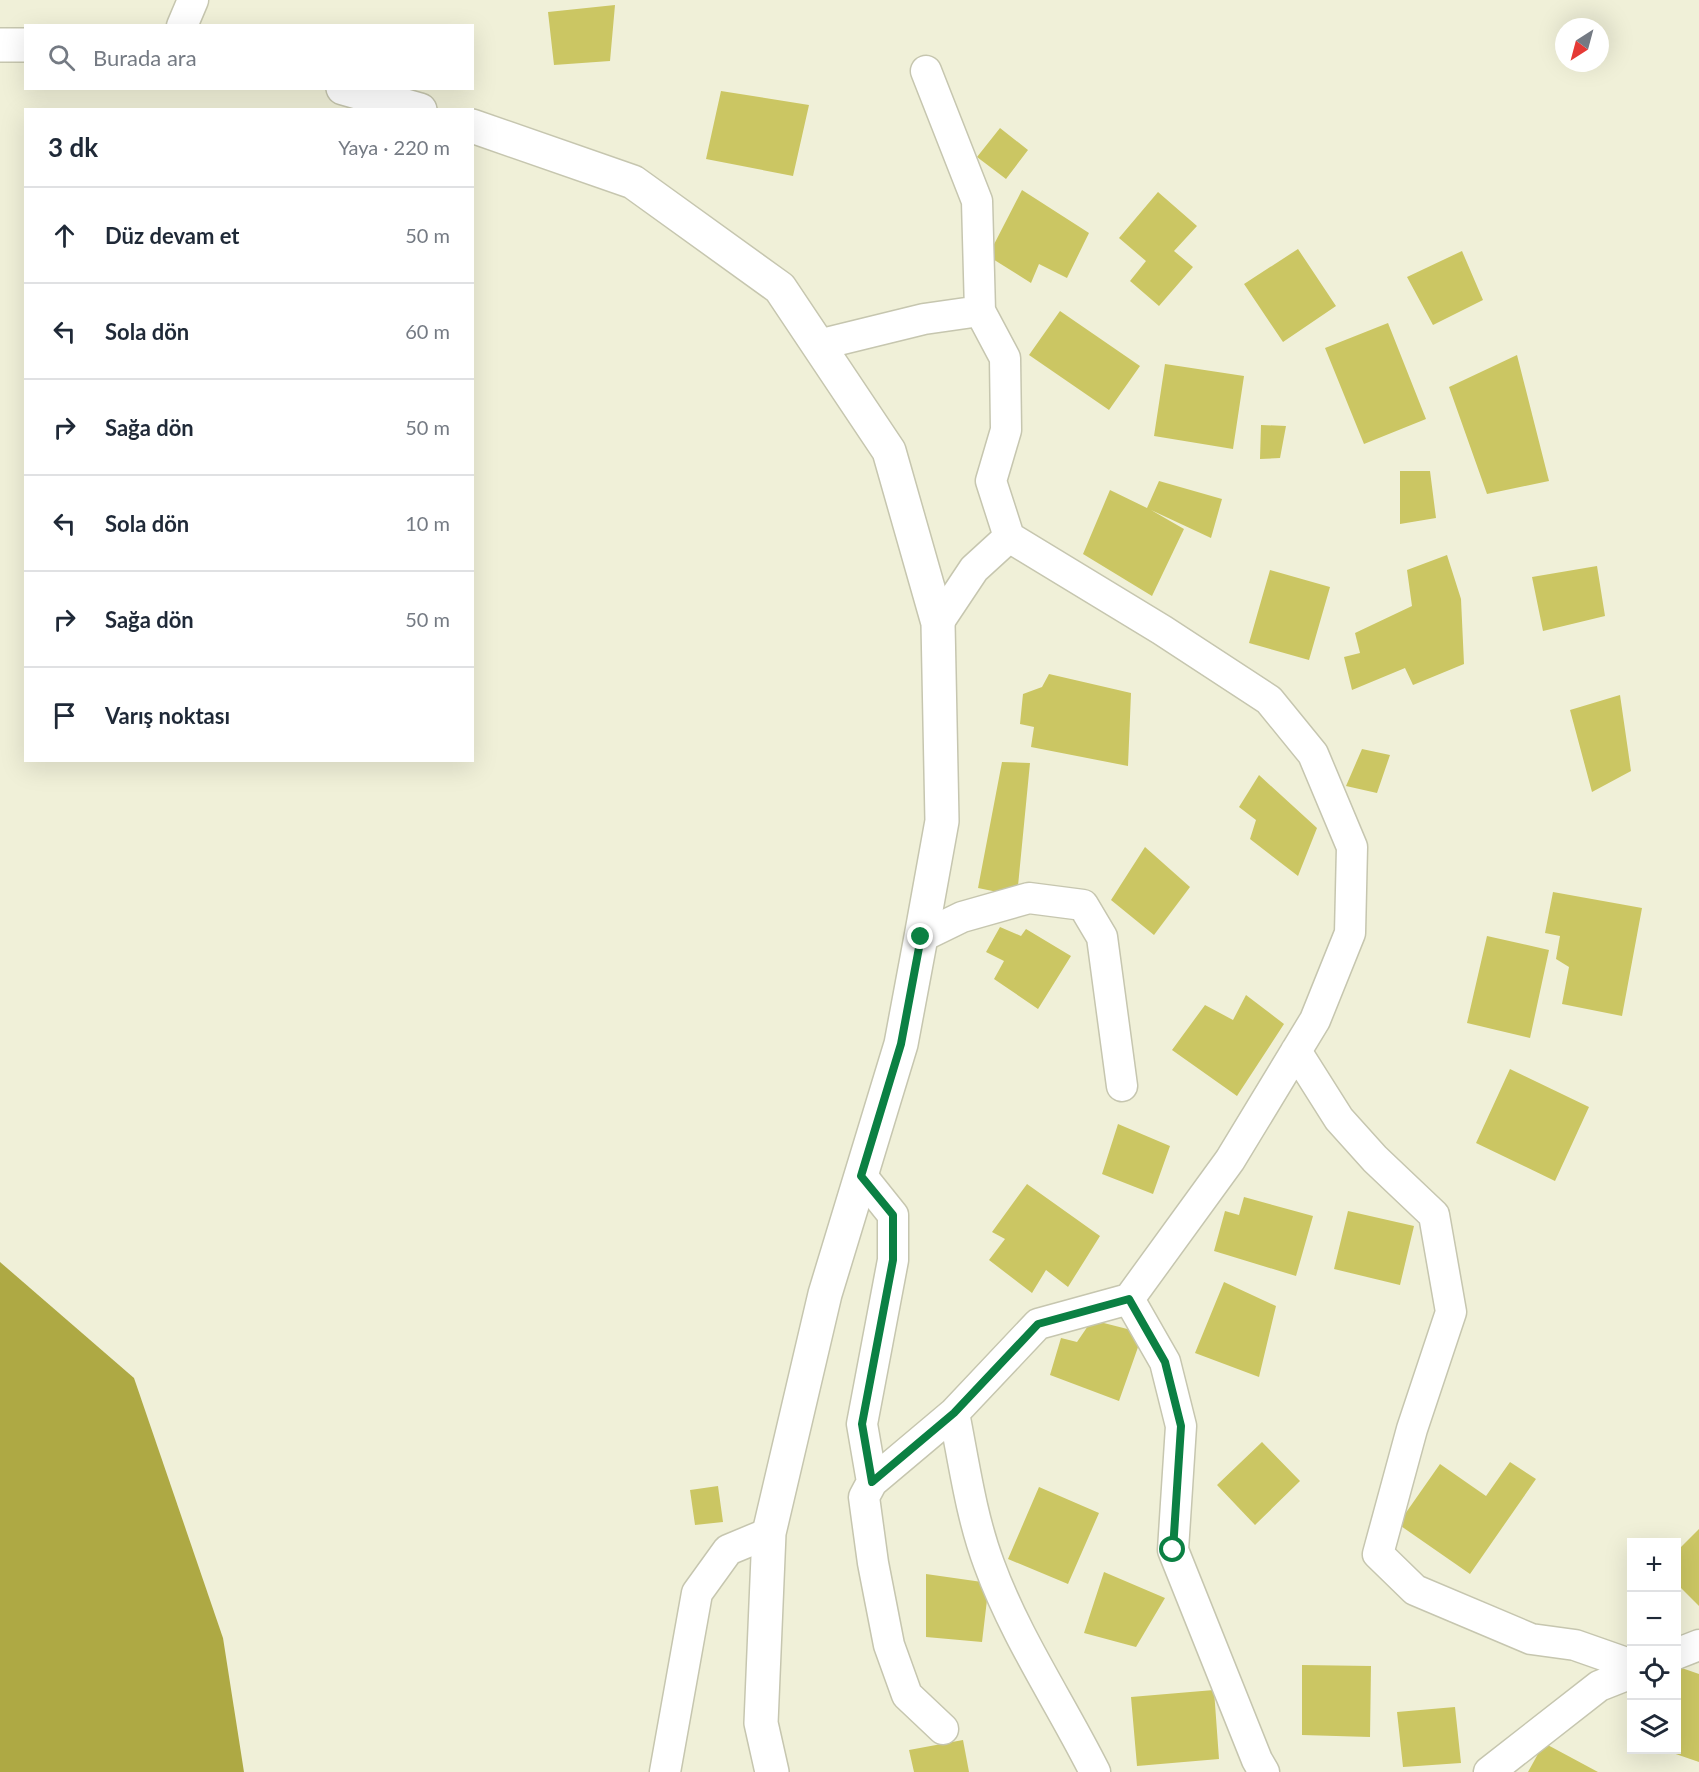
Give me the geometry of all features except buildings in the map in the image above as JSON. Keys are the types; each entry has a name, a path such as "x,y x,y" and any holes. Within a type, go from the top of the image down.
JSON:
{"street":[{"path":"183,24 193,0"},
{"path":"0,45 24,45"},
{"path":"926,72 977,201 980,311 1005,358 1005,430 991,481 1009,537 1162,630 1269,700 1313,754 1352,847 1350,933 1315,1020 1230,1160 1129,1299 1038,1324 954,1413 872,1482 864,1497 873,1563 889,1645 907,1695 943,1730"},
{"path":"350,90 413,108"},
{"path":"474,127 633,182 780,288 889,451 938,623 942,821 921,937 901,1044 825,1294 769,1533 761,1723 772,1772"},
{"path":"818,345 924,319 980,311"},
{"path":"938,623 974,569 1009,537"},
{"path":"921,937 962,917 1029,897 1083,905 1102,937 1122,1086"},
{"path":"1296,1051 1339,1119 1375,1159 1434,1215 1451,1312 1412,1429 1378,1554 1415,1590 1532,1638 1575,1645 1627,1663"},
{"path":"861,1176 893,1215 893,1260 862,1424 872,1482"},
{"path":"1129,1299 1165,1362 1181,1426 1173,1550 1257,1760 1264,1772"},
{"path":"954,1413 970,1497 989,1564 1025,1647 1073,1728 1095,1772"},
{"path":"665,1772 697,1593 728,1550 769,1533"},
{"path":"1681,1652 1699,1645"},
{"path":"1489,1772 1599,1686 1627,1675"}],"shaded area":[{"path":"0,1262 134,1378 223,1638 244,1772 0,1772"}],"route":[{"path":"921,937 901,1044 861,1176 893,1215 893,1260 862,1424 872,1482 954,1413 1038,1324 1129,1299 1165,1362 1181,1426 1173,1550"}]}
